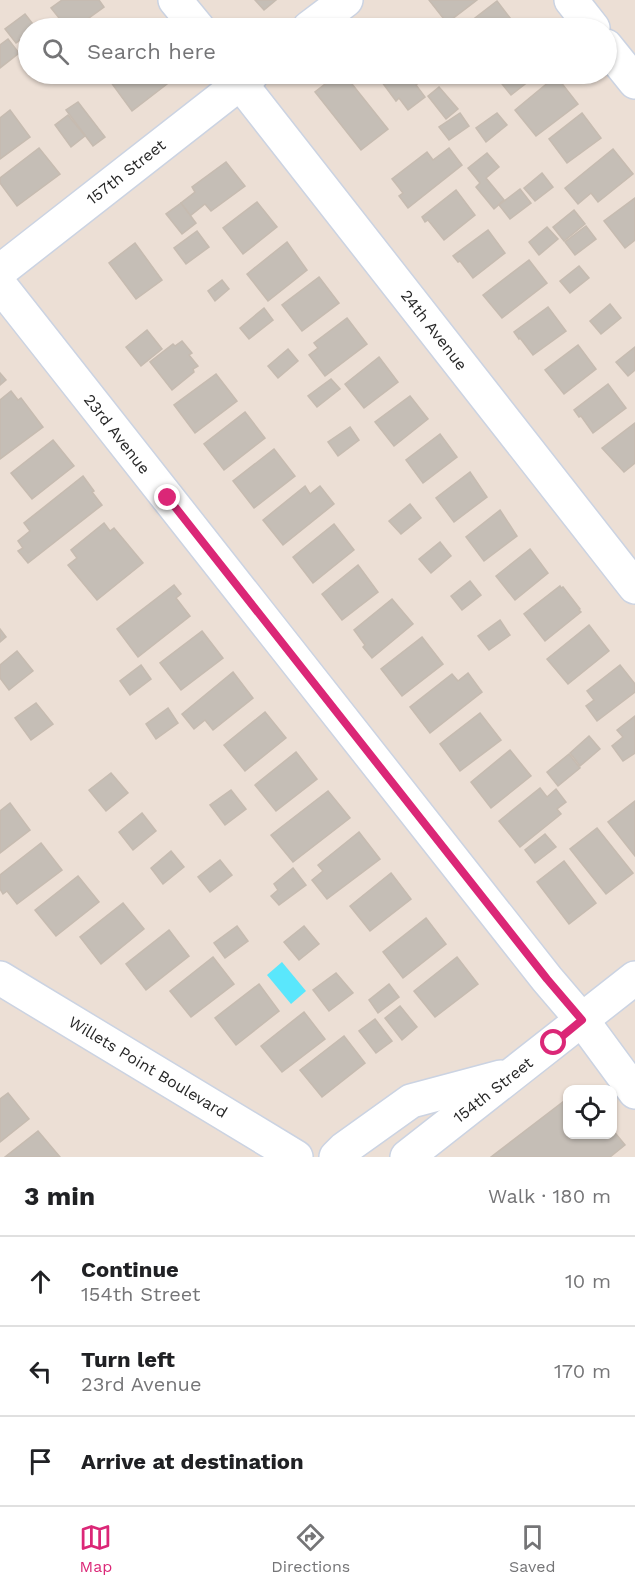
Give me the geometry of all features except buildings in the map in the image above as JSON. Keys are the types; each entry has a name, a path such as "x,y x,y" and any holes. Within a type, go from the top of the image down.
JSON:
{"street":[{"path":"175,0 190,18"},
{"path":"322,18 346,0"},
{"path":"570,0 585,18"},
{"path":"617,60 635,82"},
{"name":"157th Street","path":"0,271 233,84"},
{"name":"24th Avenue","path":"247,84 635,586"},
{"name":"23rd Avenue","path":"0,285 547,979 582,1020 635,1092"},
{"name":"Willets Point Boulevard","path":"0,978 296,1157"},
{"name":"154th Street","path":"407,1157 635,978"},
{"path":"336,1157 411,1101 515,1073"}],"water":[{"path":"282,962 306,991 291,1004 267,975"}],"route":[{"path":"168,498 547,979 582,1020 554,1043"}]}
